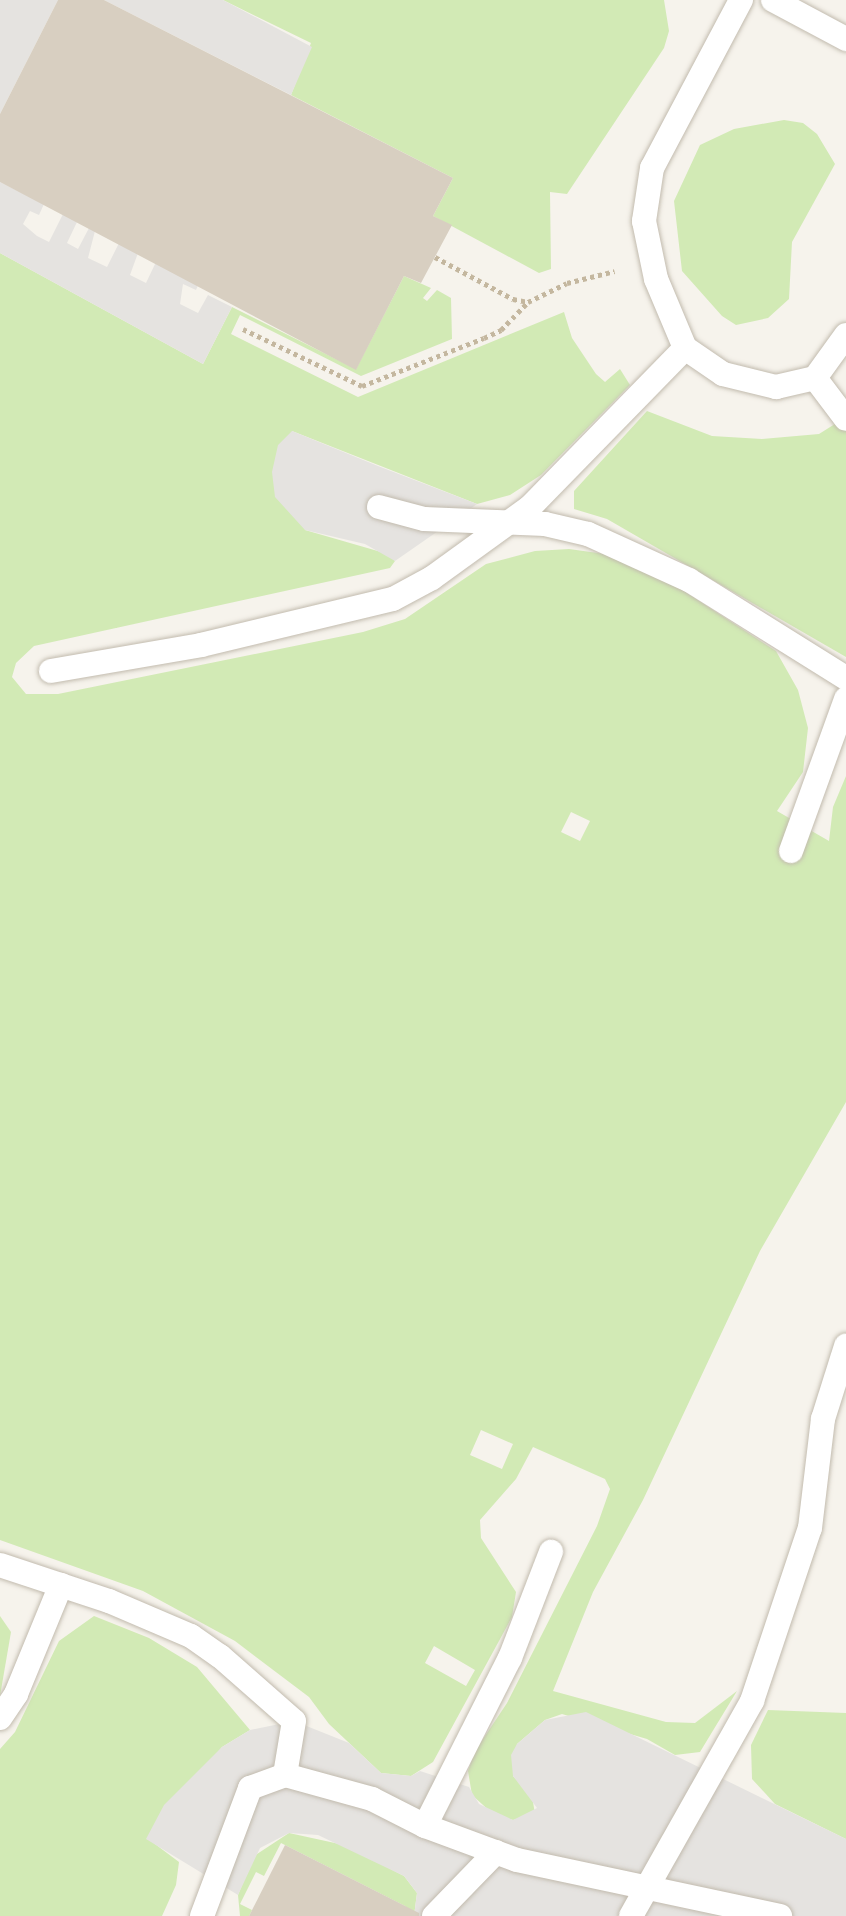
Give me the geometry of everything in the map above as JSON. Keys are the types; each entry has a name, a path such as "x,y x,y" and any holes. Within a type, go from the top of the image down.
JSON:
{"lane":[{"path":"741,0 652,168 644,221 656,279 685,348 723,374 776,387 815,378 846,335"},
{"path":"773,0 846,39"},
{"path":"51,671 355,612 432,578 508,524 685,348"},
{"path":"815,378 846,419"},
{"path":"379,507 424,519 545,524 634,552 746,612 846,678"},
{"path":"791,851 846,699"},
{"path":"631,1916 645,1886 752,1701 810,1528 823,1419 846,1346"},
{"path":"425,1826 510,1658 551,1552"},
{"path":"0,1565 61,1585 191,1636 267,1694 294,1721 285,1775"},
{"path":"0,1718 16,1694 61,1585"},
{"path":"202,1916 250,1788 285,1775 372,1799 425,1826 496,1852 780,1916"},
{"path":"434,1916 496,1852"}],"path":[{"path":"435,257 513,299 528,302"},
{"path":"243,329 362,386 501,330 528,302 567,283 620,270"}],"green space":[{"path":"223,0 664,0 669,31 664,48 567,194 550,192 551,269 539,273 433,216 453,178 291,95 311,43"},
{"path":"784,120 803,123 817,134 835,164 792,242 789,299 768,318 736,325 722,316 682,271 674,201 700,145 734,129"},
{"path":"0,253 203,364 232,307 356,369 404,276 431,288 423,298 427,301 437,290 451,298 452,339 361,376 240,315 231,334 358,397 564,312 572,338 596,374 605,382 620,369 630,385 541,475 510,495 477,504 292,431 305,530 388,554 395,561 390,568 34,646 16,663 12,677 26,694 58,694 363,632 405,619 486,564 535,551 569,549 605,554 667,580 776,651 798,690 808,728 803,772 777,811 829,841 833,807 846,776 846,1102 760,1251 643,1500 593,1592 553,1691 666,1722 695,1723 737,1691 700,1752 675,1755 647,1739 562,1714 545,1720 517,1744 513,1776 532,1796 535,1814 513,1820 493,1814 472,1795 468,1771 475,1751 507,1703 597,1526 610,1489 605,1479 533,1447 516,1479 480,1520 481,1538 516,1592 512,1617 433,1762 411,1776 381,1773 329,1724 309,1697 235,1641 143,1591 0,1540","holes":["571,812 590,821 580,841 561,832","481,1430 513,1444 502,1469 470,1455","434,1646 475,1670 466,1686 425,1663"]},
{"path":"647,411 712,436 762,439 819,434 846,417 846,657 607,519 574,509 574,491"},
{"path":"0,1616 11,1632 0,1696"},
{"path":"94,1616 149,1638 197,1667 250,1730 222,1747 147,1838 179,1862 176,1885 162,1916 0,1916 0,1749 15,1732 59,1641"},
{"path":"768,1710 846,1713 846,1839 775,1804 752,1779 751,1745"},
{"path":"289,1833 344,1845 404,1876 417,1893 414,1916 405,1906 281,1843 264,1876 256,1872 240,1904 252,1910 249,1916 240,1916 238,1895 254,1856"}],"shaded area":[{"path":"0,0 58,0 0,114"},
{"path":"104,0 223,0 312,47 291,95"},
{"path":"0,182 44,204 39,215 30,211 23,224 37,236 49,242 63,214 77,222 67,243 78,249 89,228 95,231 88,258 107,267 119,243 138,253 130,275 146,283 156,262 199,283 196,290 183,284 180,304 198,313 208,295 232,307 203,364 0,253"},
{"path":"292,431 477,504 395,561 365,544 305,530 275,497 272,472 278,445"},
{"path":"586,1712 846,1839 846,1916 414,1916 417,1893 404,1876 318,1835 289,1833 260,1848 238,1895 146,1839 164,1805 222,1747 250,1730 294,1721 349,1743 381,1773 411,1776 420,1771 469,1787 479,1804 513,1820 537,1808 513,1776 511,1755 517,1744 545,1720"}],"building":[{"path":"58,0 104,0 453,178 433,216 452,225 421,283 404,276 356,370 0,182 0,114"},
{"path":"285,1845 419,1913 419,1916 249,1916"}]}
